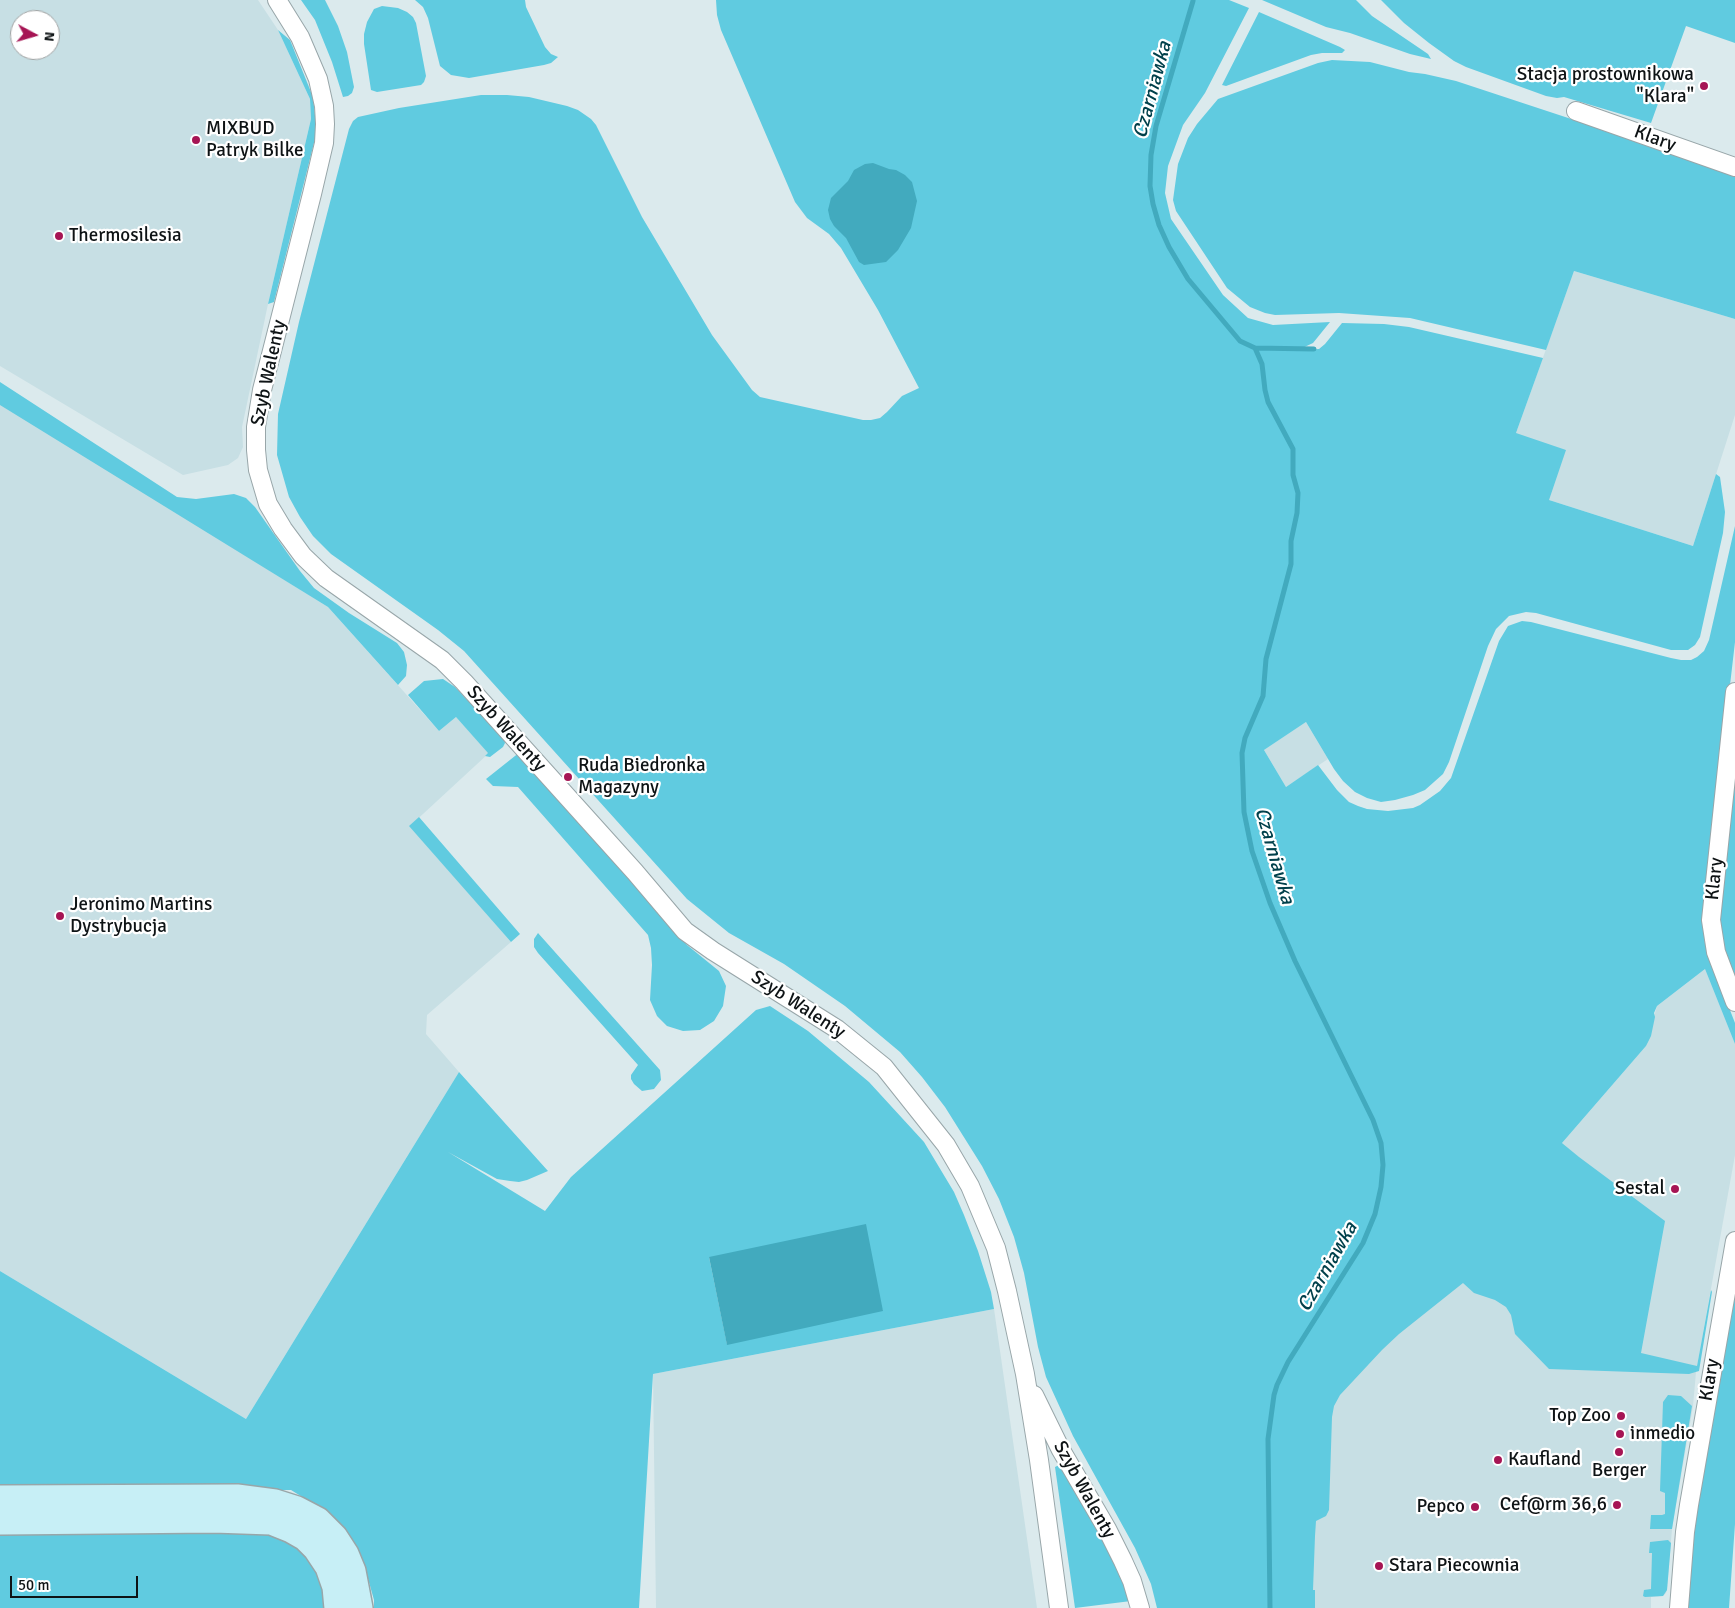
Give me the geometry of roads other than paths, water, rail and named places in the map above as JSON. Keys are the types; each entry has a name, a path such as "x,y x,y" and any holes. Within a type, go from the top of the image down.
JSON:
{"main road":[{"path":"0,1498 237,1498 275,1502 297,1509 318,1520 335,1537 346,1554 353,1571 360,1608"},
{"path":"0,1522 231,1520 271,1522 305,1538 316,1549 328,1567 335,1587 337,1608"}],"street":[{"name":"Szyb Walenty","path":"277,0 300,37 318,79 324,106 325,124 324,142 314,186 266,374 256,427 258,470 268,504 282,529 303,556 326,578 433,653 464,682 635,872 685,931 713,951 836,1029 884,1067 946,1145 970,1186 996,1248 1007,1291 1025,1374 1059,1608"},
{"name":"Klary","path":"1576,110 1735,167"},
{"name":"Klary","path":"1735,692 1711,920 1716,952 1735,1002"},
{"name":"Klary","path":"1679,1608 1689,1505 1735,1242"},
{"name":"Szyb Walenty","path":"1025,1374 1060,1450 1107,1529 1123,1560 1140,1608"}],"waterway":[{"name":"Czarniawka","path":"1193,1 1156,126 1151,155 1150,186 1153,204 1159,225 1169,247 1188,279 1240,341 1255,348 1262,364 1268,402 1293,449 1293,475 1298,493 1297,513 1291,541 1291,564 1266,659 1263,696 1245,738 1242,753 1244,812 1252,851 1270,903 1295,961 1373,1120 1381,1143 1383,1165 1381,1187 1375,1214 1363,1243 1288,1362 1274,1395 1268,1439 1270,1608"},
{"path":"1255,348 1314,349"}],"place":[{"name":"Stacja prostownikowa \"Klara\"","path":"1704,86"},
{"name":"MIXBUD Patryk Bilke","path":"196,140"},
{"name":"Thermosilesia","path":"59,236"},
{"name":"Ruda Biedronka Magazyny","path":"568,777"},
{"name":"Jeronimo Martins Dystrybucja","path":"60,916"},
{"name":"Sestal","path":"1675,1189"},
{"name":"Top Zoo","path":"1621,1416"},
{"name":"inmedio","path":"1620,1434"},
{"name":"Berger","path":"1619,1452"},
{"name":"Kaufland","path":"1498,1460"},
{"name":"Cef@rm 36,6","path":"1617,1505"},
{"name":"Pepco","path":"1475,1507"},
{"name":"Stara Piecownia","path":"1379,1566"}]}
